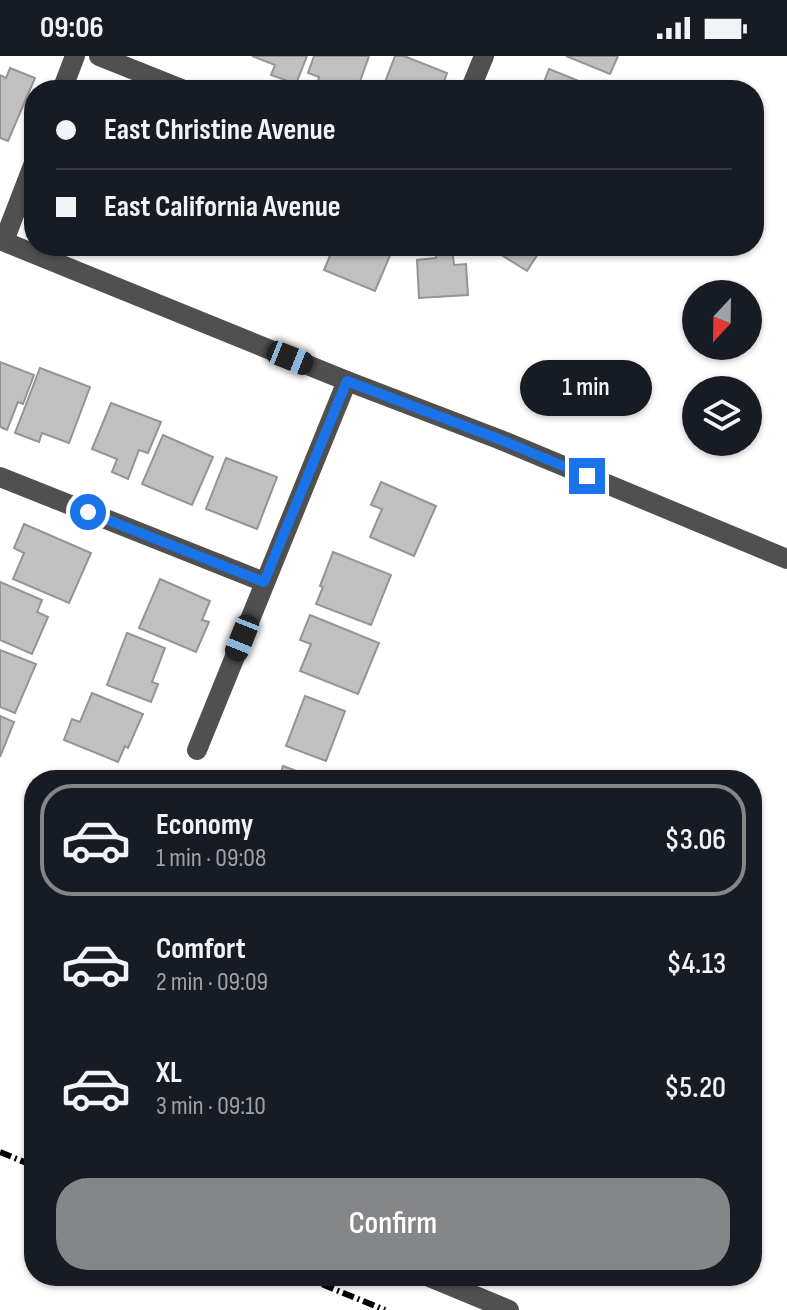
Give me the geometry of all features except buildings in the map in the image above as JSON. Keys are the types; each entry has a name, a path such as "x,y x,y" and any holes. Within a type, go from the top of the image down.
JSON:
{"street":[{"path":"66,80 75,56"},
{"path":"99,56 159,80"},
{"path":"474,80 484,56"},
{"path":"24,187 2,240 24,249"},
{"path":"41,256 347,381 501,440 787,559"},
{"path":"197,750 347,381"},
{"path":"0,477 264,582"},
{"path":"451,1286 509,1310"}],"railway":[{"path":"0,1152 24,1162"},
{"path":"326,1286 385,1310"}],"route":[{"path":"88,512 264,582 347,381 587,476"}]}
